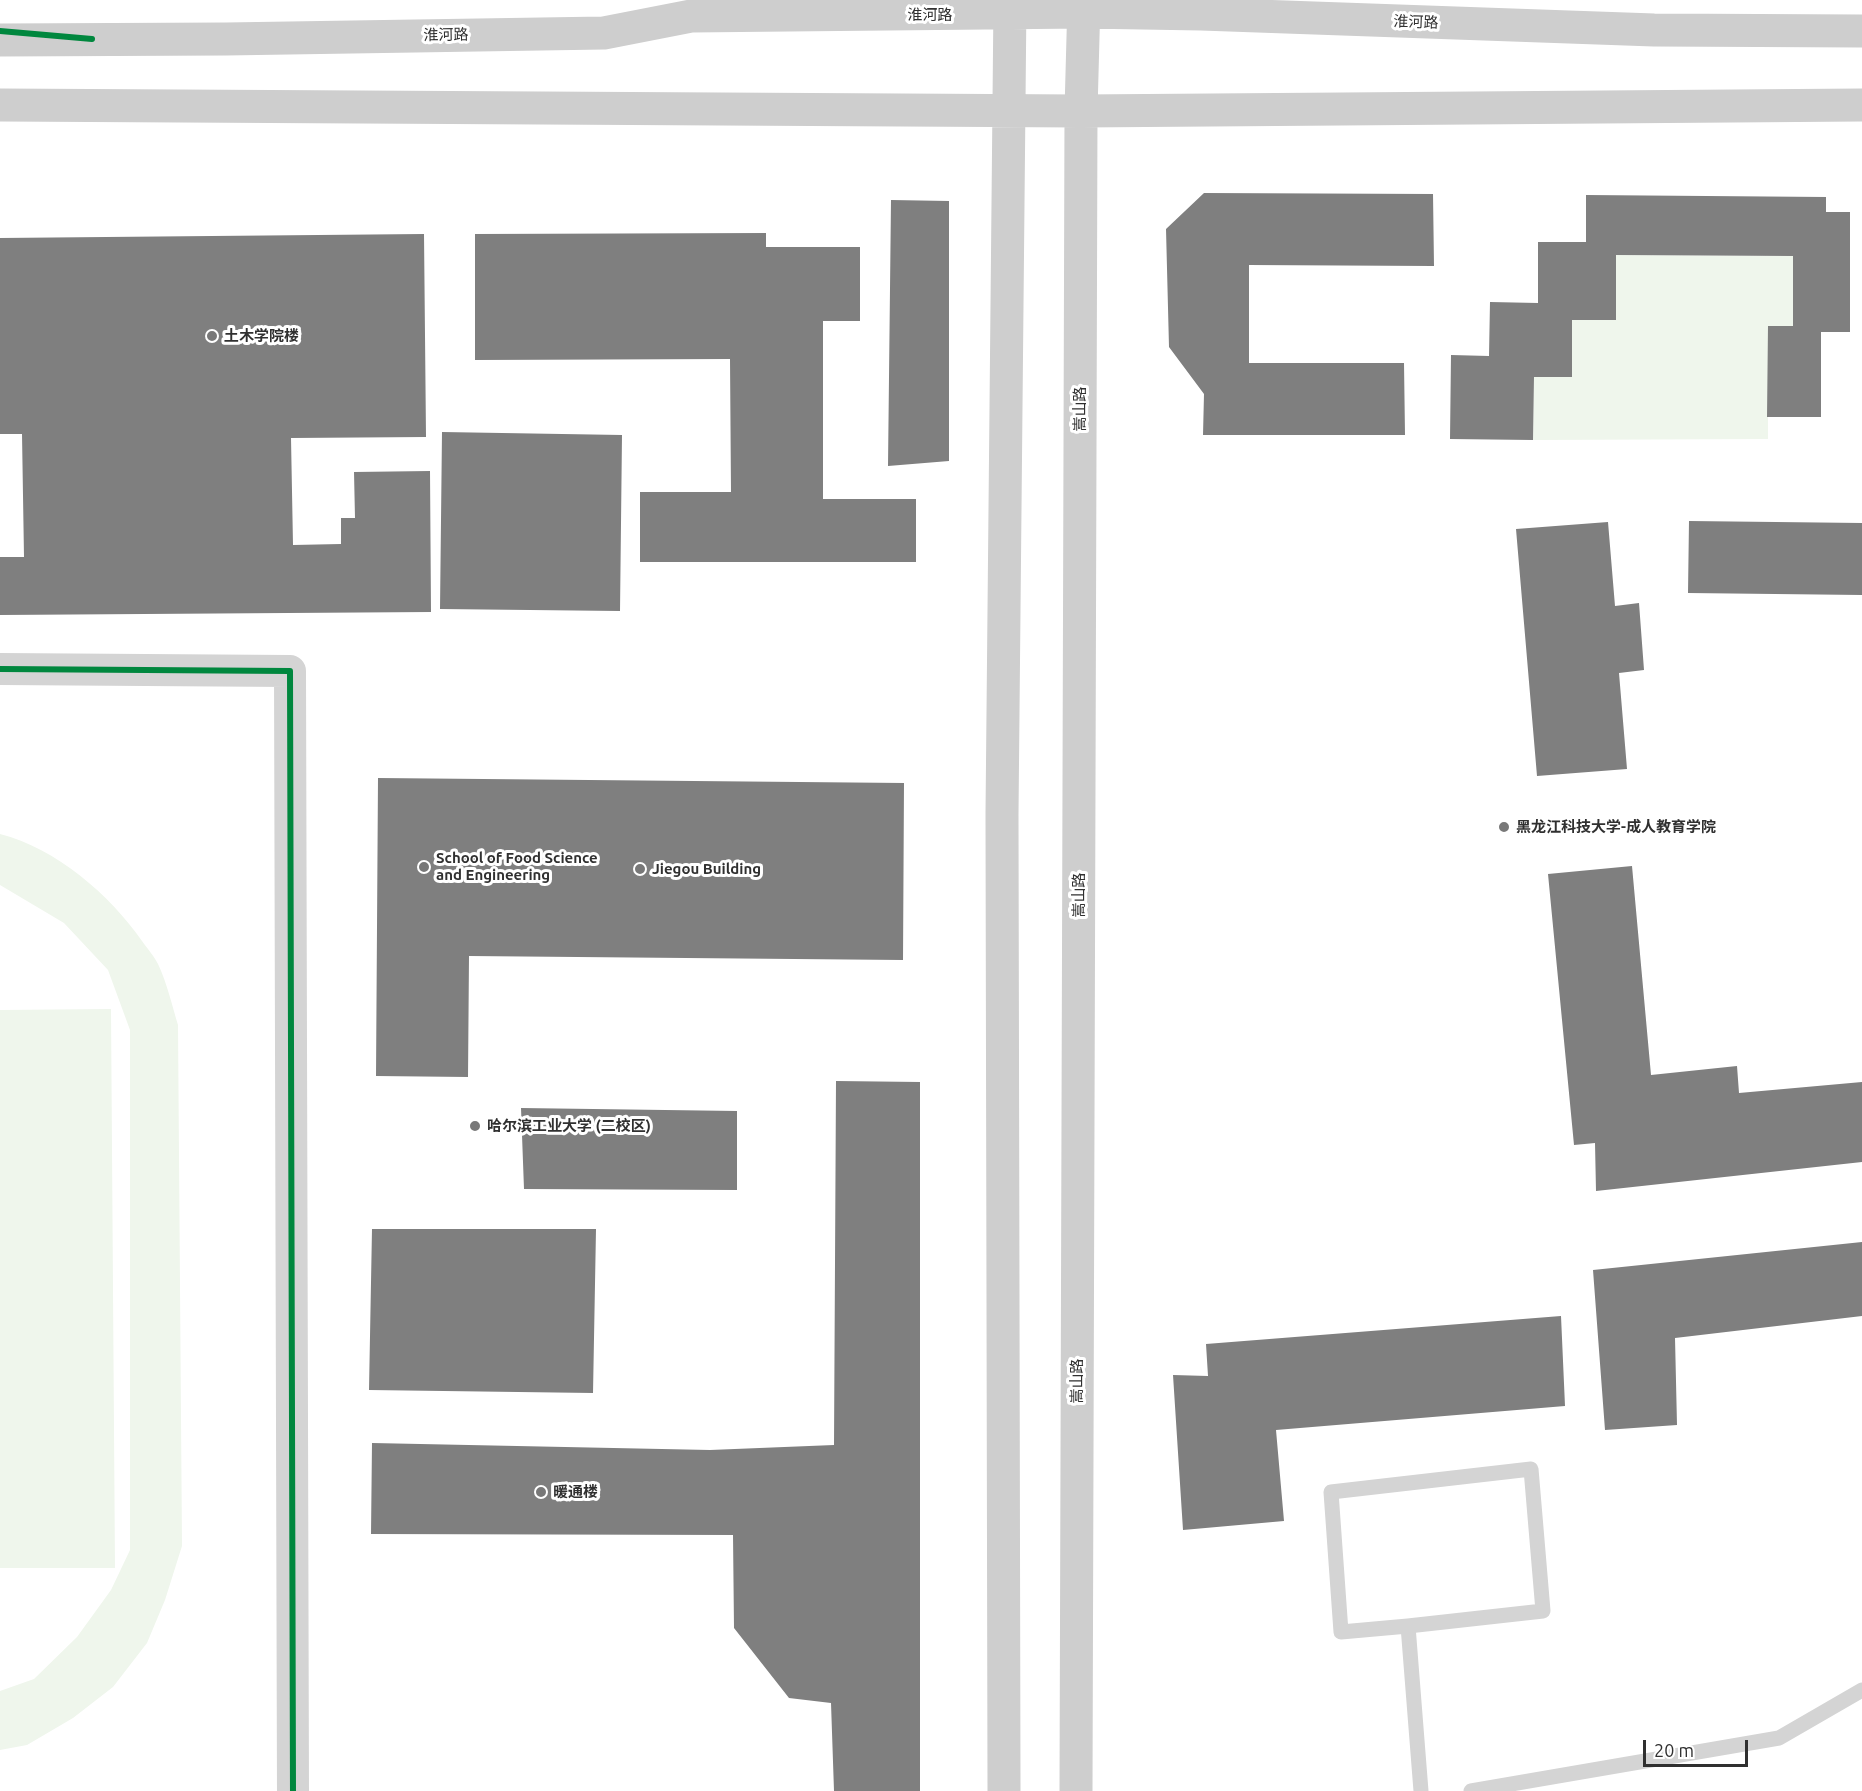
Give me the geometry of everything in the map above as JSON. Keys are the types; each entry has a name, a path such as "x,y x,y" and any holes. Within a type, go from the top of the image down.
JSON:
{"main road":[{"name":"淮河路","path":"0,40 604,33 691,16 1084,6 1201,7 1653,30 1862,31"},
{"name":"嵩山路","path":"1076,1791 1084,6"},
{"path":"1004,1791 1002,814 1010,7"},
{"path":"0,105 1082,111 1862,105"}],"street":[{"path":"0,669 290,671 293,1791"}],"lane":[{"path":"1531,1469 1543,1611 1408,1626 1341,1632 1331,1492 1531,1469"},
{"path":"1408,1626 1421,1791"},
{"path":"1472,1791 1779,1738 1862,1690"}],"shaded area":[{"path":"1616,255 1793,256 1793,326 1768,326 1768,439 1533,440 1534,377 1572,377 1572,320"},
{"path":"0,834 41,850 61,862 98,891 114,907 158,964 178,1025 182,1546 165,1600 147,1643 113,1687 73,1718 27,1745 0,1750 0,1691 34,1679 77,1637 111,1590 130,1550 130,1030 108,970 64,923 0,885"},
{"path":"111,1009 115,1568 0,1568 0,1010"}],"building":[{"path":"1204,193 1433,194 1434,266 1249,265 1249,363 1404,363 1405,435 1203,435 1204,394 1169,347 1166,229"},
{"path":"1586,195 1826,197 1826,212 1850,212 1850,332 1821,332 1821,417 1767,417 1768,326 1793,326 1793,256 1616,255 1616,320 1572,320 1572,377 1534,377 1533,440 1450,439 1451,355 1489,356 1490,302 1538,303 1538,242 1586,242"},
{"path":"891,200 949,201 949,461 888,466"},
{"path":"766,233 766,247 860,247 860,321 823,321 823,499 916,499 916,562 640,562 640,492 731,492 730,359 475,360 475,234"},
{"name":"土木学院楼","path":"424,234 426,437 291,438 293,545 341,544 341,518 355,518 354,472 430,471 431,612 0,615 0,557 24,557 22,434 0,434 0,238"},
{"path":"442,432 622,435 620,611 440,609"},
{"path":"1689,521 1862,523 1862,595 1688,593"},
{"path":"1608,522 1615,606 1639,603 1644,670 1619,673 1627,769 1537,776 1516,529"},
{"name":"Jiegou Building","path":"378,778 904,783 903,960 469,956 468,1077 376,1076"},
{"path":"1632,866 1651,1075 1737,1066 1739,1093 1862,1082 1862,1162 1596,1191 1595,1143 1574,1145 1548,874"},
{"path":"836,1081 920,1082 920,1791 834,1791 831,1703 789,1698 734,1628 733,1535 371,1534 372,1443 710,1450 834,1445"},
{"path":"521,1108 737,1111 737,1190 524,1189"},
{"path":"372,1229 596,1229 593,1393 369,1390"},
{"path":"1862,1242 1862,1316 1675,1338 1677,1425 1605,1430 1593,1270"},
{"path":"1561,1316 1565,1406 1276,1430 1284,1521 1183,1530 1173,1375 1208,1376 1206,1344"}],"cycle path":[{"path":"0,31 92,39"},
{"path":"0,669 290,671 293,1791"}],"place":[{"name":"土木学院楼","path":"212,336"},
{"name":"黑龙江科技大学-成人教育学院","path":"1504,827"},
{"name":"School of Food Science and Engineering","path":"424,867"},
{"name":"Jiegou Building","path":"640,869"},
{"name":"哈尔滨工业大学 (二校区)","path":"475,1126"},
{"name":"暖通楼","path":"541,1492"}]}
